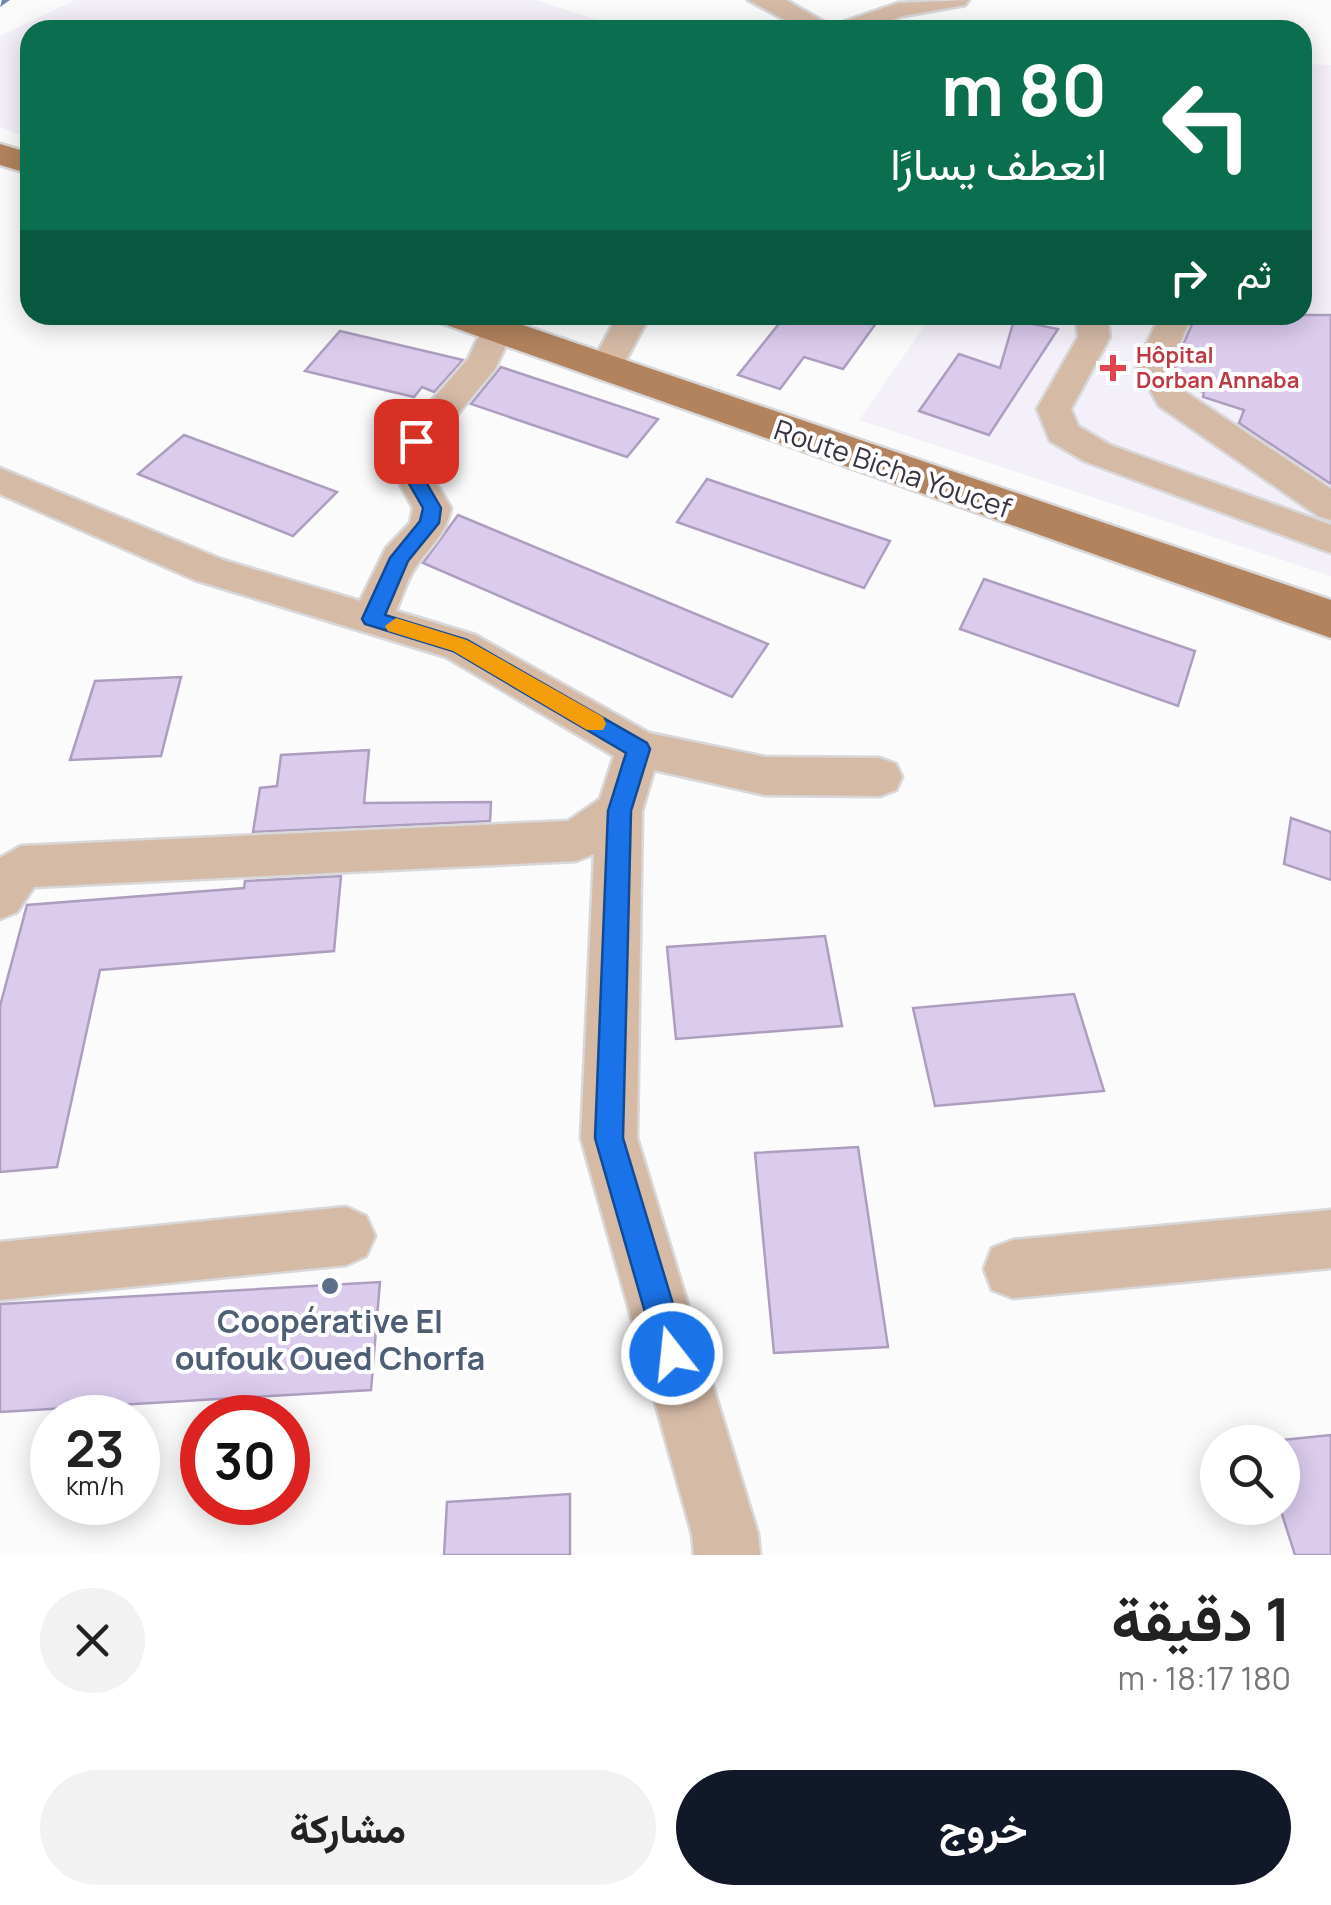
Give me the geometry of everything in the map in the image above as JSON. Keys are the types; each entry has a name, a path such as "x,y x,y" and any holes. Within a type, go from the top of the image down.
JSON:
{"main road":[{"name":"Route Bicha Youcef","path":"483,325 1331,619"}],"street":[{"path":"760,0 804,20"},
{"path":"869,20 898,10 958,0"},
{"path":"606,368 629,325"},
{"path":"1092,325 1094,338 1054,408 1063,432 1097,453 1331,539"},
{"path":"1171,325 1153,366 1170,398 1331,507"},
{"path":"372,619 400,558 429,523 432,508 409,468 416,441 483,362 497,330"},
{"path":"0,480 209,570 460,646 639,749 765,776 880,777"},
{"path":"639,749 619,811 609,1138 725,1534 727,1555"},
{"path":"0,896 21,866 576,840 619,811"},
{"path":"0,1271 346,1236"},
{"path":"1014,1269 1331,1238"}],"shaded area":[{"path":"75,0 536,0 598,20 33,20"},
{"path":"20,26 20,134 0,127 0,36"},
{"name":"Hôpital Dorban Annaba","path":"1312,64 1331,65 1331,576 859,420 925,325 1312,325"}],"building":[{"path":"1312,315 1331,315 1331,484 1239,423 1244,410 1203,397 1204,392 1190,388 1195,378 1178,373 1174,366 1192,325 1312,325"},
{"path":"778,325 875,325 843,369 804,357 780,389 738,375"},
{"path":"1013,325 1058,329 989,435 919,411 959,354 1000,368"},
{"path":"340,331 463,360 434,392 422,387 414,397 305,371"},
{"path":"501,367 658,419 627,457 471,404"},
{"path":"184,435 337,492 293,536 138,474"},
{"path":"707,479 890,541 864,588 677,522"},
{"path":"458,515 768,644 732,697 423,563"},
{"path":"984,579 1195,651 1178,706 960,629"},
{"path":"181,677 161,756 70,760 95,681"},
{"path":"369,750 364,803 491,802 490,821 253,832 260,788 277,786 281,755"},
{"path":"1291,818 1331,832 1331,880 1284,864"},
{"path":"341,876 334,951 100,970 57,1167 0,1172 0,1006 27,905 244,888 245,881"},
{"path":"825,936 842,1026 676,1039 667,947"},
{"path":"1074,994 1104,1091 935,1106 913,1008"},
{"path":"858,1147 888,1347 774,1353 755,1153"},
{"path":"380,1282 371,1390 180,1395 180,1401 160,1403 160,1395 30,1395 30,1410 0,1412 0,1304"},
{"path":"1331,1435 1331,1555 1295,1555 1285,1525 1300,1525 1300,1438"},
{"path":"570,1494 570,1555 444,1555 447,1502"}],"waterway":[{"path":"0,5 6,0"}],"slow traffic":[{"path":"396,626 460,646 595,724"}],"place":[{"name":"Hôpital Dorban Annaba","path":"1113,368"},
{"name":"Coopérative El oufouk Oued Chorfa","path":"330,1286"}],"route":[{"path":"416,441 409,468 432,508 429,523 400,558 372,619 460,646 639,749 619,811 609,1138 672,1354"}]}
